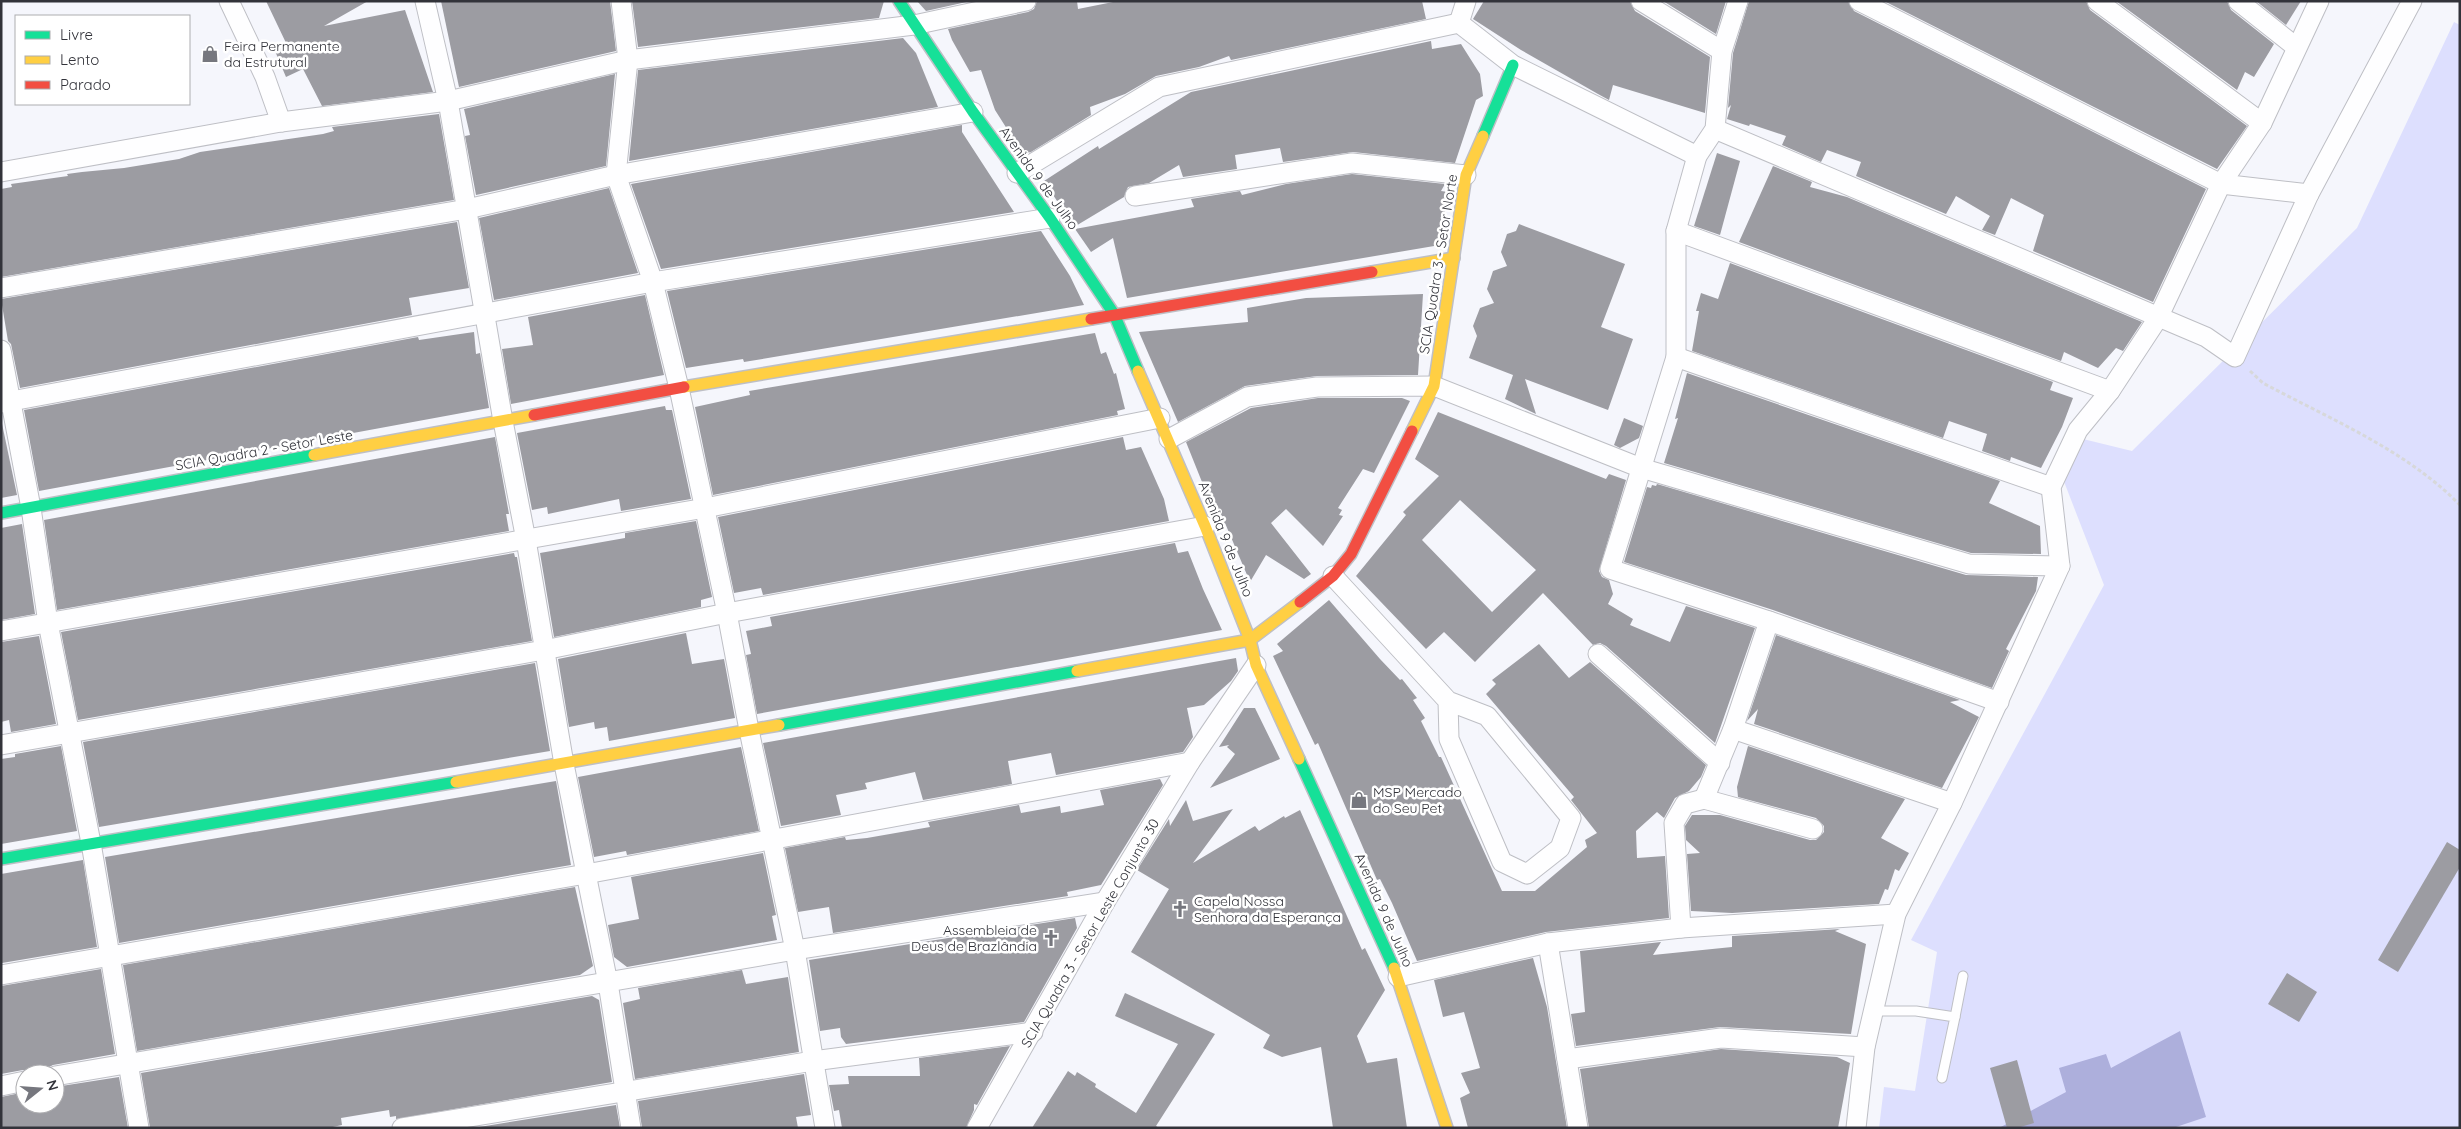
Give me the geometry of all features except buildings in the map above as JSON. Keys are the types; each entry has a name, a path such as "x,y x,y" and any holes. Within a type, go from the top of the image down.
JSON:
{"street":[{"path":"229,1 264,77 281,122"},
{"path":"425,1 448,101 502,421 526,540 564,764 608,982 631,1128"},
{"path":"621,1 628,60 616,175 653,282 679,388 727,613 749,730 795,950 825,1128"},
{"name":"Avenida 9 de Julho","path":"899,1 973,112 1050,218 1114,314 1169,438 1205,526 1250,640 1256,665 1398,977 1447,1128"},
{"path":"1,172 281,122 448,101 628,60 914,25 1026,1"},
{"path":"1459,23 1466,1"},
{"path":"1641,1 1722,51"},
{"path":"1738,1 1722,51 1715,129 1697,156 1676,232 1676,358 1610,569 1769,621 1998,702"},
{"path":"1859,1 2221,184 2309,194"},
{"path":"2097,1 2262,123"},
{"path":"2238,1 2296,47"},
{"path":"1856,1128 1865,1047 1896,914 1952,803 2060,566 2051,487 2078,430 2110,391 2158,318 2221,184 2262,123 2319,1"},
{"path":"1715,129 2206,337 2236,357 2309,194 2412,1"},
{"path":"1017,173 1159,87 1459,23 1513,65 1697,156"},
{"name":"SCIA Quadra 3 - Setor Norte","path":"1250,640 1333,576 1351,554 1434,386 1466,175 1513,65"},
{"path":"1,288 467,209 616,175 973,112"},
{"path":"1135,196 1352,163 1466,175"},
{"path":"6,402 653,282 1050,218"},
{"path":"1676,232 2110,391"},
{"name":"SCIA Quadra 2 - Setor Leste","path":"1,514 679,388 1454,258"},
{"path":"1,350 6,402 31,508 48,622 91,843 139,1128"},
{"path":"1676,358 2051,487"},
{"path":"1169,438 1247,397 1317,387 1434,386 1641,468 1969,564 2060,566"},
{"path":"1,631 705,508 1160,418"},
{"path":"1,745 544,650 727,613 1205,526"},
{"path":"1333,576 1448,701 1487,716 1572,818 1560,848 1527,874 1502,862 1449,739 1448,701"},
{"path":"1704,799 1733,729 1769,621"},
{"path":"1,859 564,764 1250,640"},
{"path":"1598,654 1720,763"},
{"name":"SCIA Quadra 3 - Setor Leste Conjunto 30","path":"977,1128 1105,902 1190,762 1256,665"},
{"path":"1733,729 1952,803"},
{"path":"1,976 586,874 1190,762"},
{"path":"1681,928 1674,824 1685,804 1704,799 1813,829"},
{"path":"65,1074 795,950 1105,902"},
{"path":"1398,977 1548,943 1681,928 1896,914"},
{"path":"1548,943 1578,1128"},
{"path":"402,1128 813,1061 1033,1032"},
{"path":"1567,1059 1721,1038 1865,1047"},
{"path":"1,1086 15,1084"}],"lane":[{"path":"1942,1078 1963,976"},
{"path":"1873,1012 1916,1011 1955,1017"}],"path":[{"path":"2236,357 2263,383 2386,449 2443,487 2460,505"}],"shaded area":[{"path":"2454,22 2460,25 2460,1128 1879,1128 1884,1087 1915,1091 1937,952 1911,940 2104,585 2063,479 2083,439 2132,451 2357,228"},
{"path":"2180,1031 2206,1117 2173,1128 1999,1128 2066,1092 2059,1068 2106,1054 2111,1068"}],"traffic: fast":[{"path":"899,1 973,112 1050,218 1114,314 1138,371"},
{"path":"1483,136 1513,65"},
{"path":"1,513 314,455"},
{"path":"779,725 1077,671"},
{"path":"1299,759 1394,968"},
{"path":"1,859 456,782"}],"traffic: slow":[{"path":"1412,431 1434,386 1466,175 1483,136"},
{"path":"1372,272 1454,258"},
{"path":"684,387 1091,319"},
{"path":"1138,371 1205,526 1250,640 1256,665 1299,759"},
{"path":"314,455 534,415"},
{"path":"1077,671 1250,640 1300,602"},
{"path":"456,782 779,725"},
{"path":"1394,968 1447,1128"}],"traffic: jam":[{"path":"1091,319 1372,272"},
{"path":"534,415 684,387"},
{"path":"1300,602 1333,576 1351,554 1412,431"}],"place":[{"name":"Feira Permanente da Estrutural","path":"210,54"},
{"name":"MSP Mercado do Seu Pet","path":"1359,800"},
{"name":"Capela Nossa Senhora da Esperança","path":"1180,909"},
{"name":"Assembleia de Deus de Brazlândia","path":"1051,938"}]}
